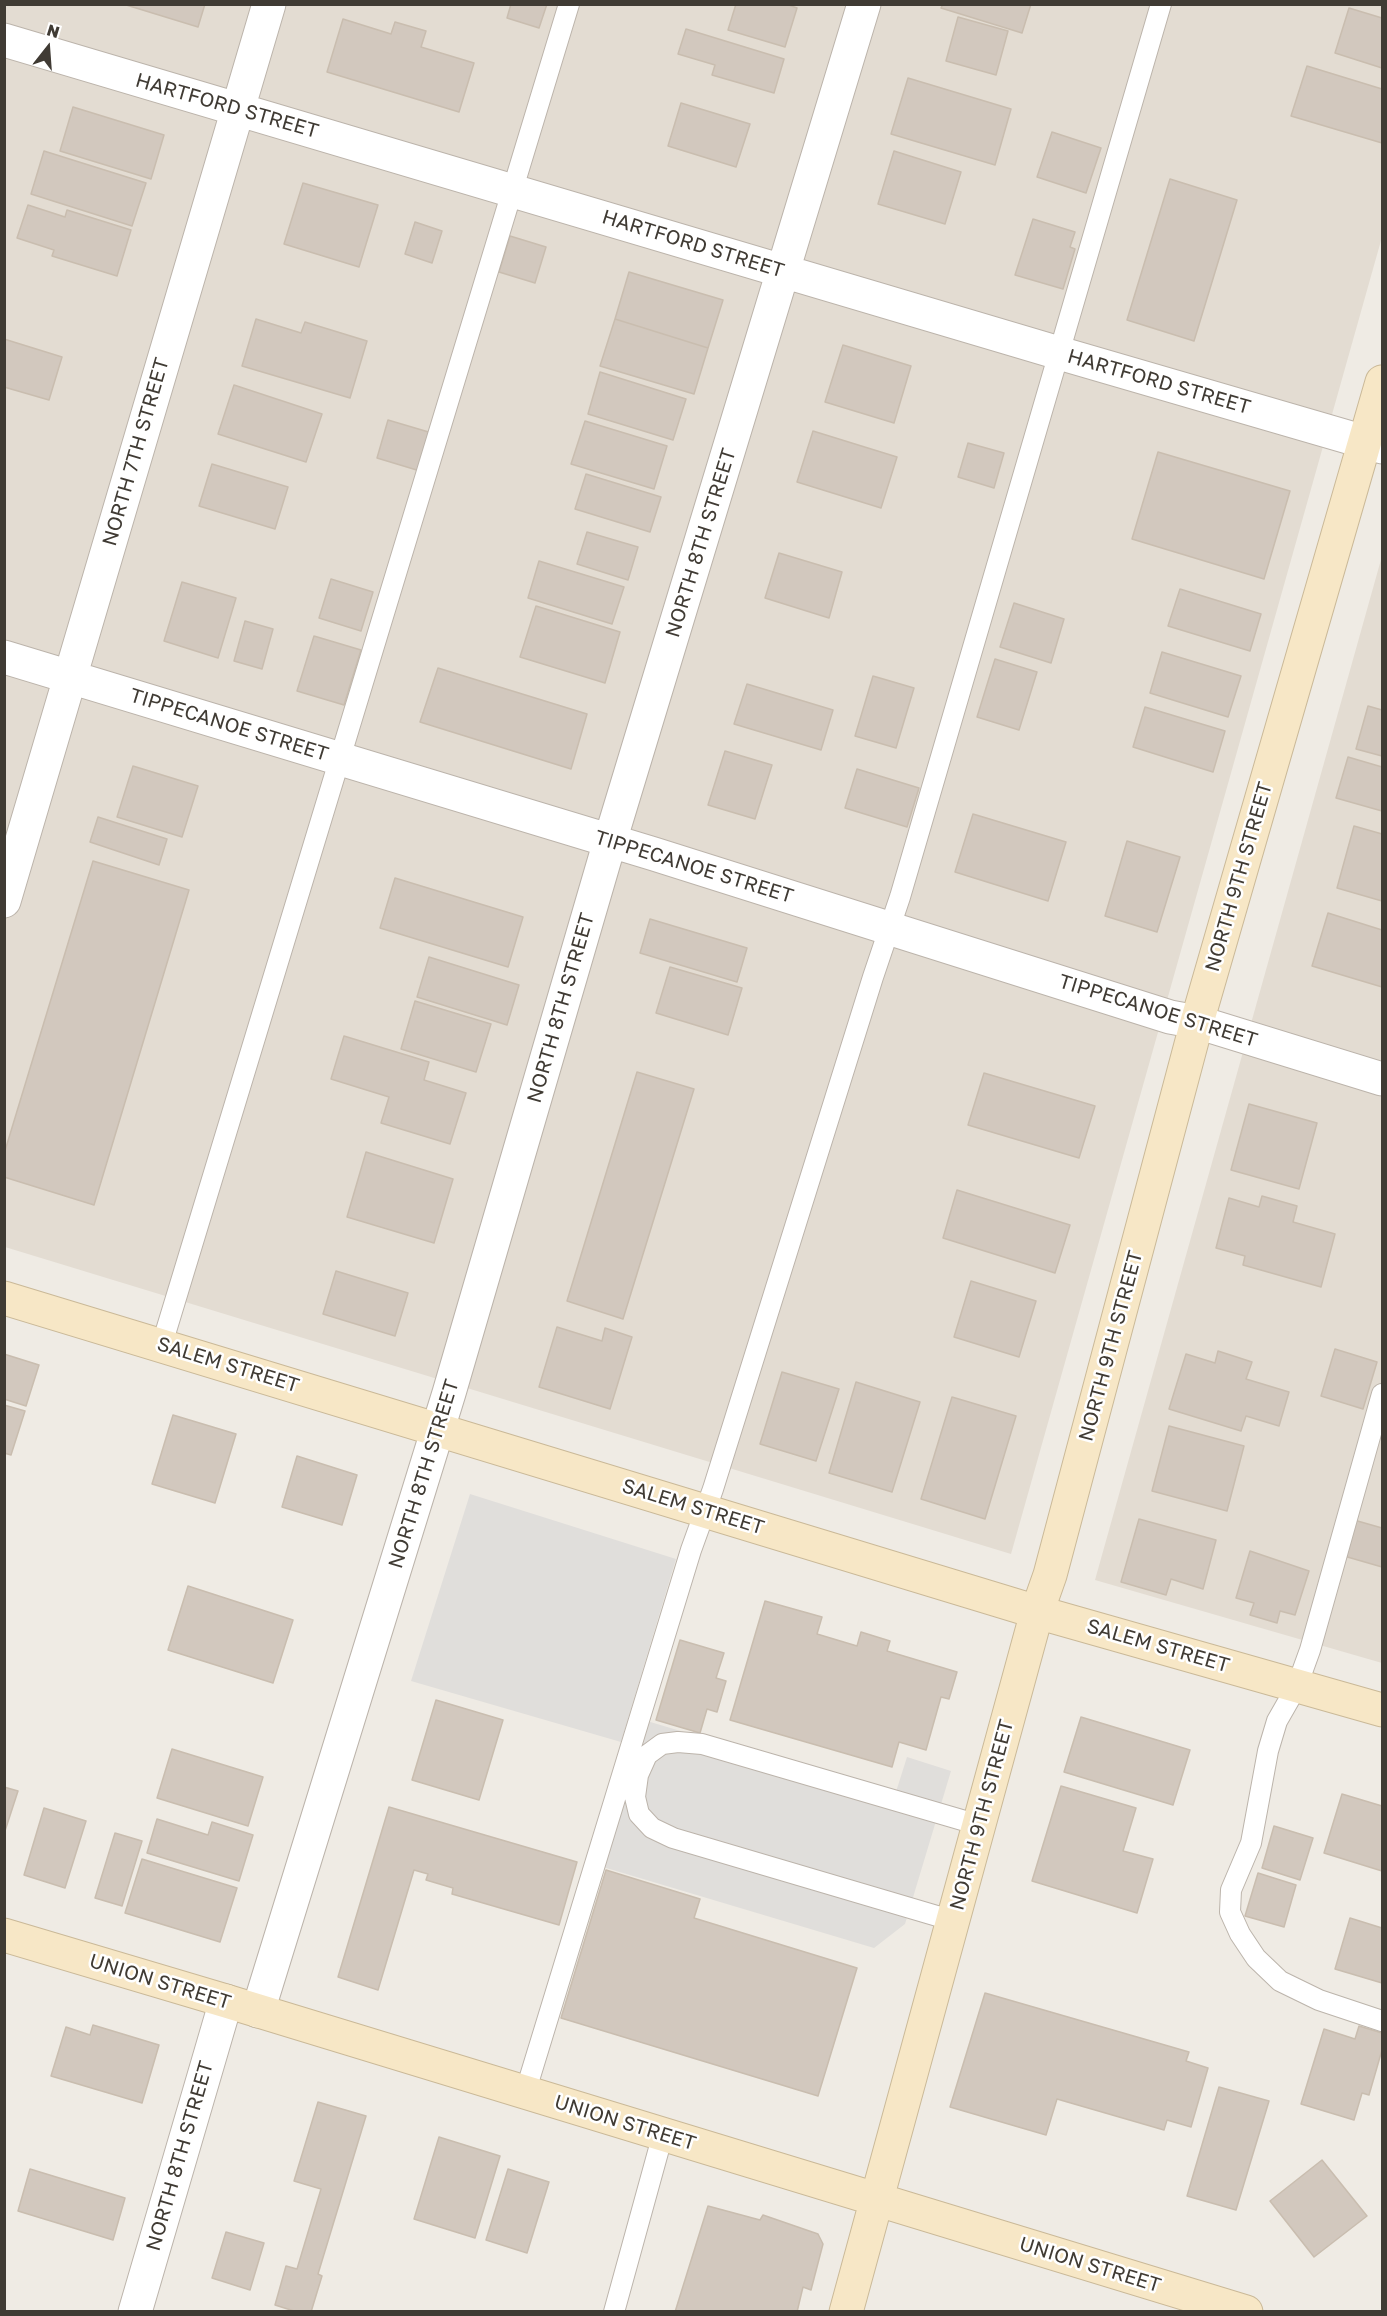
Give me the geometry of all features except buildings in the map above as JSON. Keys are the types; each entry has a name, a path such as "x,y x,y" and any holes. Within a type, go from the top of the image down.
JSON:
{"main road":[{"name":"NORTH 9TH STREET","path":"846,2312 1037,1612 1053,1563 1197,1022 1374,444 1383,382"},
{"name":"SALEM STREET","path":"4,1298 162,1344 1037,1612 1383,1710"},
{"name":"UNION STREET","path":"4,1935 1246,2312"}],"street":[{"name":"NORTH 7TH STREET","path":"4,901 269,4"},
{"name":"NORTH 8TH STREET","path":"258,2011 437,1429 610,841 864,4"},
{"name":"HARTFORD STREET","path":"4,40 1059,353 1374,444"},
{"name":"TIPPECANOE STREET","path":"4,657 610,841 1170,1017 1197,1022 1383,1079"},
{"name":"NORTH 8TH STREET","path":"135,2312 226,2001"}],"lane":[{"path":"162,1344 569,4"},
{"path":"525,2093 691,1550 873,976 891,928 1161,4"},
{"path":"1383,1394 1310,1650 1297,1686 1277,1721 1268,1751 1251,1843 1231,1890 1230,1912 1240,1934 1256,1958 1280,1981 1319,2000 1383,2021"},
{"path":"954,1921 673,1838 652,1828 639,1814 635,1797 638,1775 647,1755 662,1744 678,1742 702,1744 979,1825"},
{"path":"614,2312 663,2134"}],"shaded area":[{"path":"4,5 1382,5 1382,237 1011,1554 5,1247"},
{"path":"1382,556 1382,1663 1095,1580"},
{"path":"470,1494 676,1559 621,1742 411,1681"},
{"path":"647,1721 895,1795 907,1757 951,1771 905,1924 874,1948 603,1867"}]}
